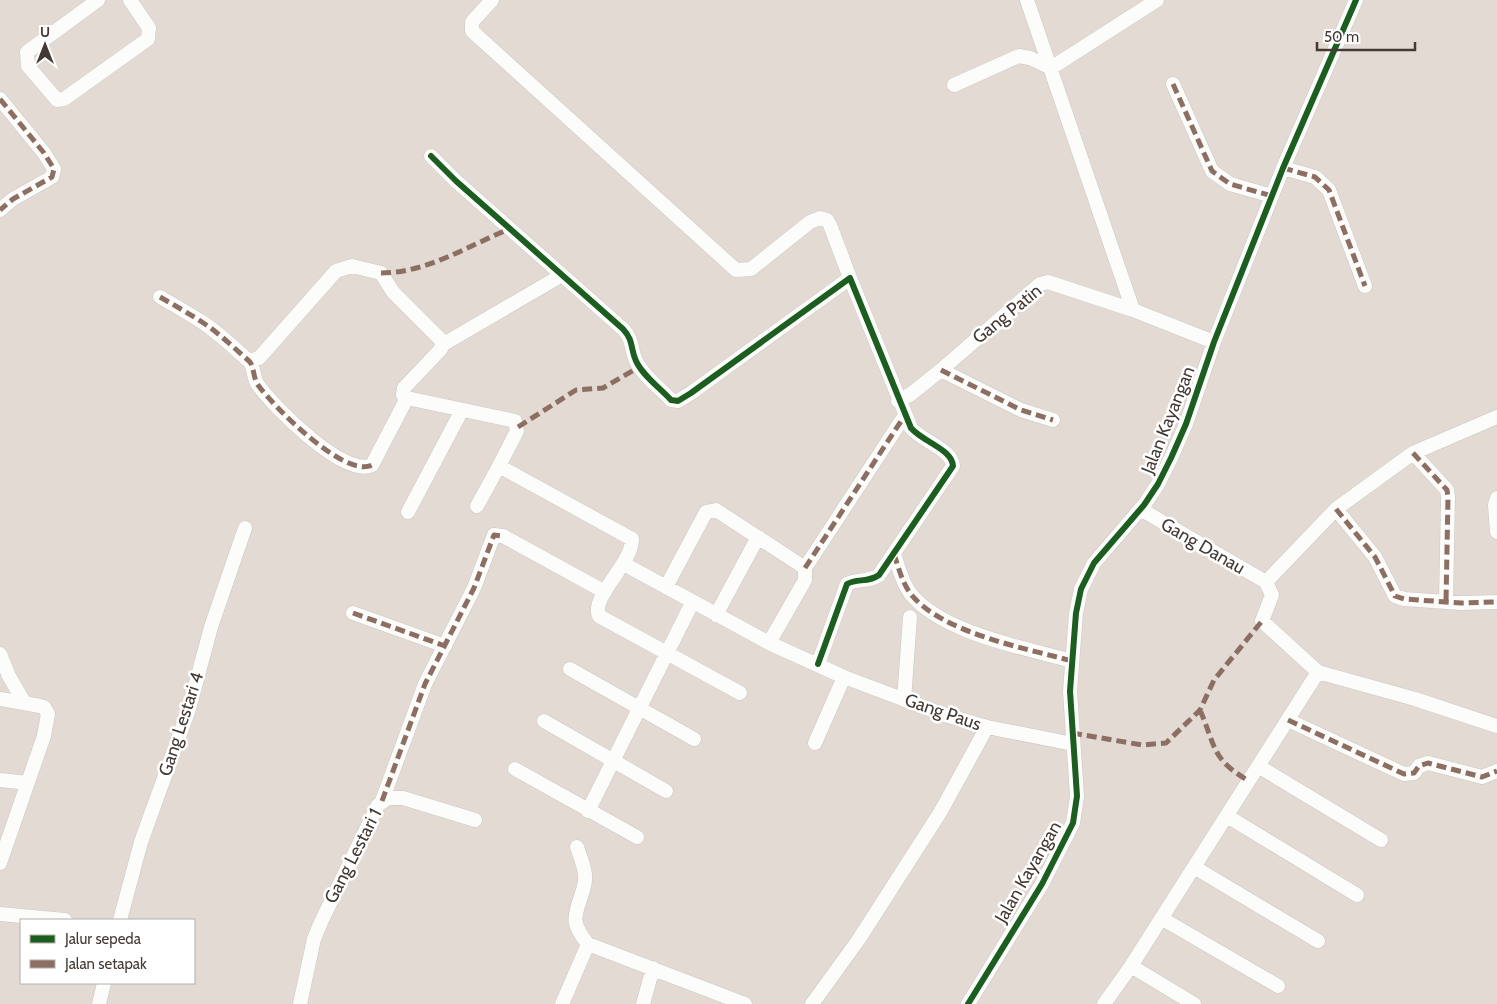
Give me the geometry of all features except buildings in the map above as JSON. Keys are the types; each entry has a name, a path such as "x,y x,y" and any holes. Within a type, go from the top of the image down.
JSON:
{"street":[{"path":"98,0 26,52 28,66 57,100 64,99 148,39 149,28 130,0"},
{"path":"492,0 472,22 472,31 736,270 751,269 810,222 820,218 827,220 910,428 918,436 946,451 952,460 953,466 879,575 873,579 853,581 847,584 818,664"},
{"path":"1027,0 1133,310"},
{"path":"1051,68 1157,0"},
{"name":"Jalan Kayangan","path":"968,1004 1042,884 1074,823 1077,796 1070,714 1072,661 1076,613 1085,579 1105,548 1140,509 1158,484 1186,424 1214,342 1283,168 1356,0"},
{"path":"954,85 1019,56 1030,58 1051,68"},
{"path":"1172,84 1212,171 1230,184 1272,196"},
{"path":"0,99 44,153 54,169 52,177 13,199 0,210"},
{"path":"431,156 456,181 626,333 632,342 634,355 639,366 671,400 675,401 691,393 850,278"},
{"path":"1283,168 1315,177 1329,190 1365,286"},
{"path":"250,361 259,358 336,271 352,266 381,273 393,292 442,339 442,345"},
{"path":"477,506 517,432 516,421 407,398 403,395 404,388 442,345 562,275"},
{"name":"Gang Patin","path":"898,401 911,394 941,370 1040,284 1058,284 1133,310 1214,342"},
{"path":"160,297 202,322 250,361 254,380 288,420 319,445 360,466 372,465 407,398"},
{"path":"941,370 1021,410 1053,420"},
{"path":"408,512 462,410"},
{"path":"769,643 804,580 805,568 905,415"},
{"path":"1497,418 1413,452 1336,509 1266,582 1272,595 1262,622 1318,672 1415,699 1497,726"},
{"path":"1413,452 1447,490 1446,602"},
{"path":"499,466 630,537 632,545 624,564 605,592 598,610 599,616 740,693"},
{"path":"1497,498 1495,505 1497,532"},
{"name":"Gang Danau","path":"1140,509 1266,582"},
{"path":"1336,509 1375,557 1395,596 1404,599 1446,602 1497,602"},
{"path":"666,587 708,510 716,510 805,568"},
{"name":"Gang Lestari 4","path":"120,919 141,842 189,709 211,627 246,528"},
{"path":"382,801 425,684 474,588 496,534 605,592"},
{"path":"716,615 758,537"},
{"path":"894,554 909,591 926,609 964,629 1072,661"},
{"name":"Gang Paus","path":"624,564 692,603 769,643 844,677 904,700 987,727 1073,744"},
{"path":"588,811 692,603"},
{"path":"353,613 445,646"},
{"path":"904,700 910,617"},
{"path":"0,654 9,676 24,702"},
{"path":"570,669 694,739"},
{"path":"1104,1004 1131,966 1318,672"},
{"path":"815,743 844,677"},
{"path":"0,699 44,707 48,718 28,783 1,856"},
{"path":"1288,720 1404,774 1414,773 1419,766 1428,763 1482,777 1497,771"},
{"path":"544,722 666,791"},
{"path":"812,1004 859,939 941,811 987,727"},
{"path":"1258,766 1381,840"},
{"path":"515,769 637,837"},
{"path":"0,780 28,783"},
{"name":"Gang Lestari 1","path":"300,1004 314,939 334,892 382,801 388,798 403,798 475,820"},
{"path":"1227,816 1357,895"},
{"path":"577,847 584,869 585,885 576,909 575,924 588,944 746,1004"},
{"path":"1194,866 1318,941"},
{"path":"0,914 54,919"},
{"path":"1161,918 1278,986"},
{"path":"562,1004 588,944"},
{"path":"1131,966 1194,1004"},
{"path":"643,1004 653,968"},
{"path":"98,1004 104,984"}],"shaded area":[{"path":"0,0 1497,0 1497,1004 0,1004"}],"marked path":[{"path":"1173,84 1212,171 1230,184 1272,196"},
{"path":"0,99 44,153 54,169 52,177 13,199 0,210"},
{"path":"1283,168 1315,177 1329,190 1365,286"},
{"path":"381,273 398,272 430,264 509,229"},
{"path":"160,297 208,326 249,361 258,385 278,408 310,438 345,461 360,466 372,465"},
{"path":"518,427 576,390 603,388 639,367"},
{"path":"941,370 1021,410 1053,420"},
{"path":"805,568 905,415"},
{"path":"1413,453 1447,490 1446,602"},
{"path":"1336,509 1375,557 1395,596 1404,599 1461,603 1497,602"},
{"path":"382,801 425,684 474,588 494,535 503,536"},
{"path":"894,554 907,589 924,607 942,619 962,629 985,637 1072,661"},
{"path":"353,613 445,646"},
{"path":"1072,733 1142,745 1166,743 1200,710 1214,680 1262,621"},
{"path":"1200,710 1221,759 1249,781"},
{"path":"1288,720 1404,774 1414,773 1419,766 1428,763 1482,777 1497,771"}],"cycle path":[{"path":"968,1004 1042,884 1073,823 1077,796 1070,691 1076,613 1081,589 1094,563 1144,505 1158,484 1171,458 1186,424 1214,342 1283,168 1356,0"},
{"path":"431,156 456,181 623,329 629,337 639,366 647,377 671,400 678,401 691,393 850,278 911,428 948,455 953,466 879,575 871,579 847,584 818,664"}]}
